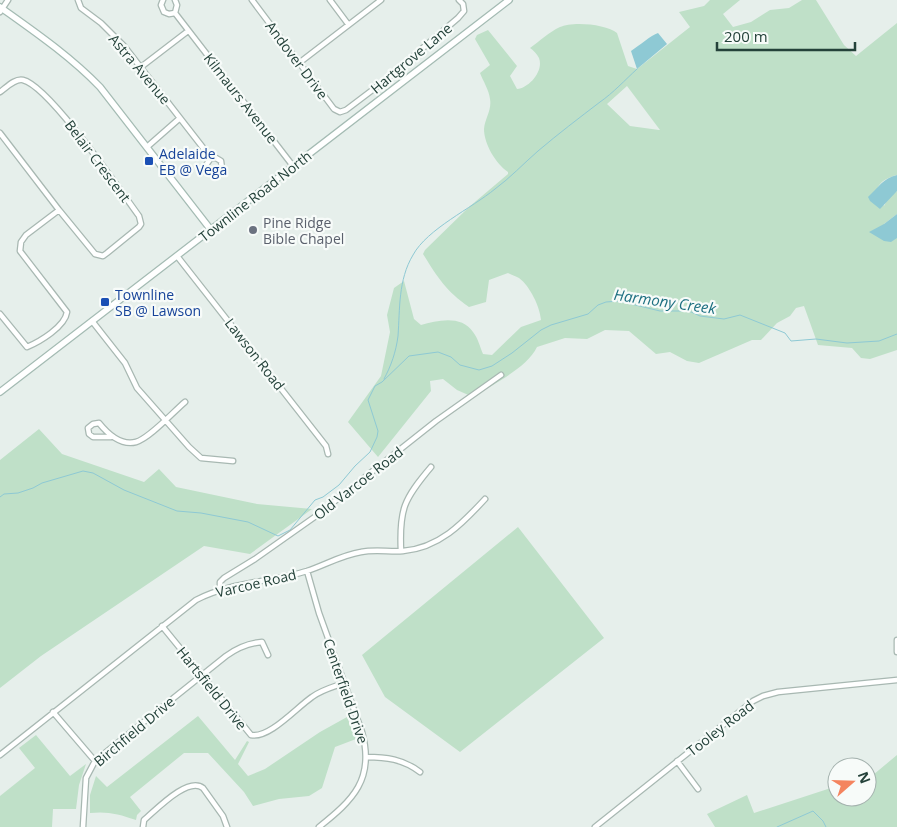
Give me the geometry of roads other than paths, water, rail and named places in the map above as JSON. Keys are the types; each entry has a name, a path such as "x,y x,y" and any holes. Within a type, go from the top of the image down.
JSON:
{"main road":[{"name":"Townline Road North","path":"0,392 509,0"},
{"path":"1,9 63,52 83,70 100,88 211,230"}],"street":[{"path":"1,9 8,0"},
{"name":"Astra Avenue","path":"78,0 81,8 124,46 211,158"},
{"name":"Kilmaurs Avenue","path":"163,0 161,8 164,12 169,14 175,13 293,166"},
{"path":"175,0 177,5 175,13"},
{"name":"Andover Drive","path":"252,0 334,109 340,112 346,110"},
{"path":"330,0 348,24"},
{"path":"299,63 382,0"},
{"name":"Hartgrove Lane","path":"346,110 383,82 462,14 464,8 459,0"},
{"path":"141,67 188,31"},
{"name":"Belair Crescent","path":"0,92 20,79 38,90 64,116 139,216 141,224 139,228 107,253 98,255 93,252 59,210"},
{"path":"147,147 180,118"},
{"path":"0,132 59,210 26,235 20,242 20,251 67,312 66,319 45,337 27,347 0,314"},
{"name":"Lawson Road","path":"177,256 326,446 328,454"},
{"path":"92,321 125,363 137,388 189,447 201,458 233,461"},
{"name":"Old Varcoe Road","path":"220,590 220,582 224,578 255,559 316,516 436,421 501,375"},
{"path":"111,436 99,423 92,424 88,428 89,434 93,437 111,436 128,442 136,442 148,435 185,402"},
{"path":"401,551 401,520 404,507 416,485 431,467"},
{"name":"Varcoe Road","path":"0,755 196,600 220,590 307,571 360,552 401,551 420,548 442,539 466,520 485,499"},
{"name":"Centerfield Drive","path":"307,571 319,613 362,732 366,757 363,776 356,791 342,808 319,827"},
{"name":"Hartsfield Drive","path":"162,626 244,729 251,735 257,736 267,733 313,696 344,683"},
{"path":"897,640 897,652"},
{"name":"Birchfield Drive","path":"83,827 86,778 95,761 238,648 253,642 262,642 268,655"},
{"name":"Tooley Road","path":"595,827 753,701 763,696 778,692 897,680"},
{"path":"53,712 95,761"},
{"path":"366,757 384,757 399,760 420,772"},
{"path":"678,761 698,789"},
{"path":"143,827 144,820 183,788 200,785 223,816 227,827"}],"water":[{"path":"658,33 667,44 637,69 631,51"},
{"path":"897,175 897,191 880,209 868,197 884,181"},
{"path":"897,214 897,238 891,242 884,241 869,232 884,224"}],"waterway":[{"path":"384,379 393,359 397,342 402,284 408,265 420,245 428,236 501,185 569,126 610,95 637,69"},
{"name":"Harmony Creek","path":"0,497 4,494 18,493 42,483 83,471 93,473 124,490 177,511 201,513 248,522 278,536 290,530 315,500 323,497 339,485 370,452 378,431 368,400 375,386 382,382 409,356 438,352 451,357 460,365 479,370 492,366 541,330 551,325 588,314 598,305 606,302 619,301 660,311 689,311 700,316 724,319 740,315 785,333 791,341 816,339 847,343 879,341 897,334"},
{"path":"777,827 813,811 826,827"}],"place":[{"name":"Adelaide EB @ Vega","path":"149,161"},
{"name":"Pine Ridge Bible Chapel","path":"253,230"},
{"name":"Townline SB @ Lawson","path":"105,302"}]}
